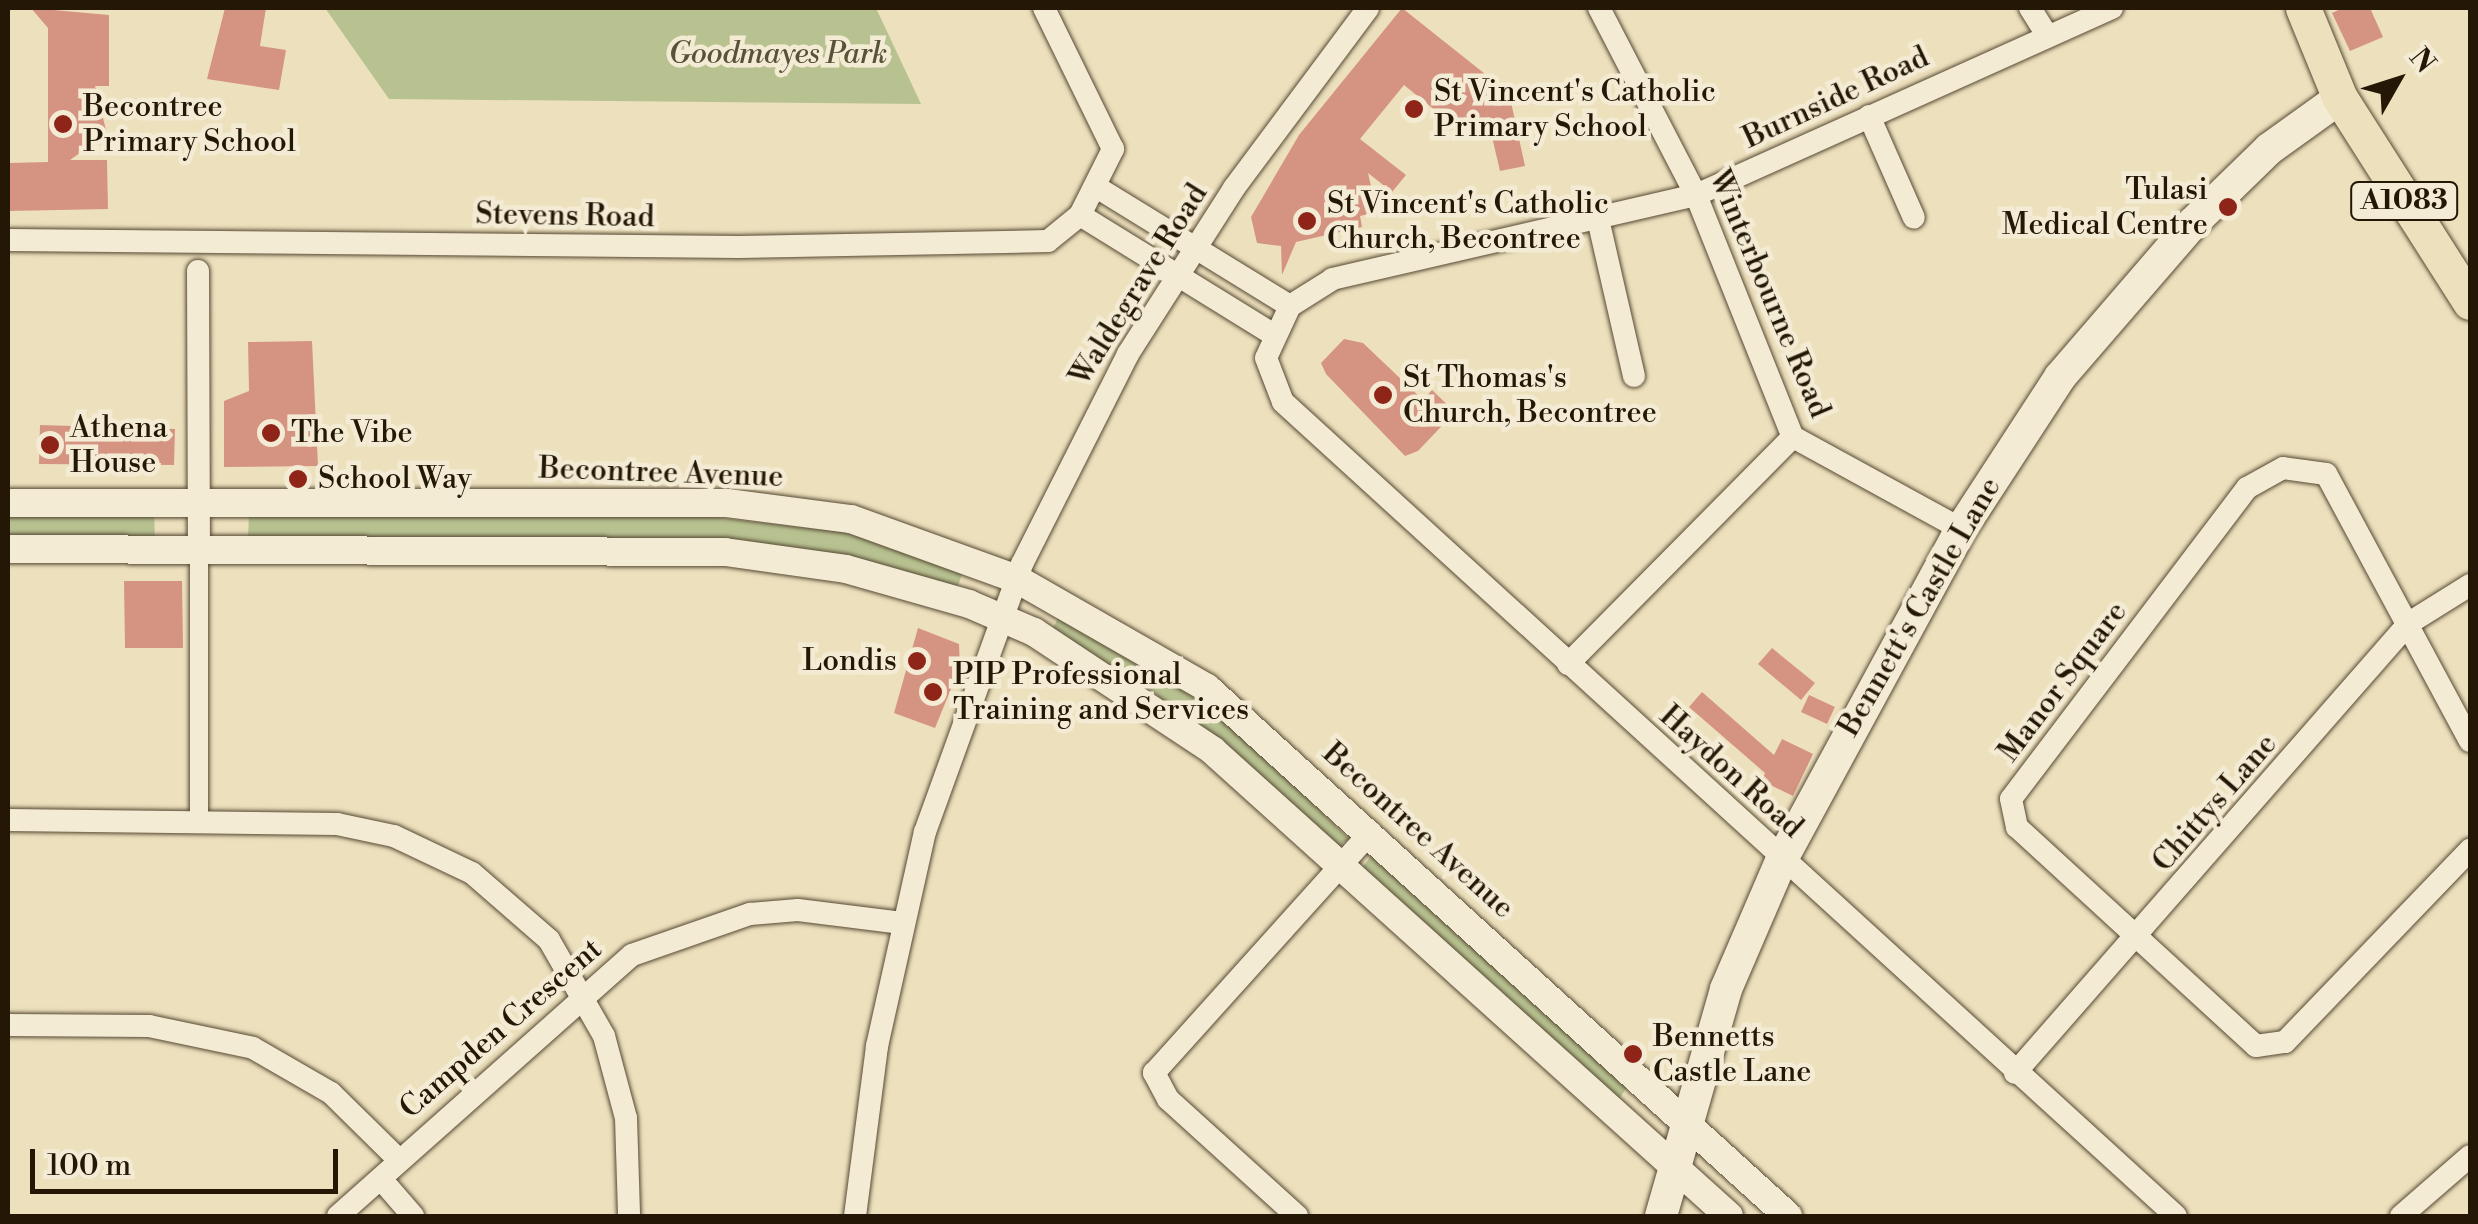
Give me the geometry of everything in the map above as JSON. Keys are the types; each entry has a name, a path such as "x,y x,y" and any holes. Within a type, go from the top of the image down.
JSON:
{"main road":[{"name":"A1083","path":"2302,8 2340,98 2465,283"},
{"name":"Bennett's Castle Lane","path":"1661,1216 1678,1168 1726,988 1782,860 1961,529 2060,377 2193,223 2269,149 2340,98"}],"street":[{"name":"Stevens Road","path":"8,240 1028,245 1080,215 1098,188 1114,150 1044,8"},
{"name":"Waldegrave Road","path":"855,1216 902,923 1002,618 1060,476 1196,248 1368,8"},
{"path":"1604,14 1630,8"},
{"path":"2030,8 2046,34"},
{"name":"Burnside Road","path":"1266,358 1273,334 1290,306 1333,279 1696,195 2046,34 2112,8"},
{"name":"Winterbourne Road","path":"1604,14 1696,195 1793,437 1961,529"},
{"path":"1869,116 1914,218"},
{"path":"1098,188 1290,306"},
{"path":"1080,215 1273,334"},
{"path":"1598,219 1634,376"},
{"path":"198,271 199,820"},
{"name":"Haydon Road","path":"1266,358 1283,402 2015,1074 2176,1216"},
{"path":"1568,664 1793,437"},
{"name":"Manor Square","path":"2470,740 2326,474 2284,468 2248,488 2011,799 2017,828 2256,1046 2285,1042 2470,850"},
{"name":"Becontree Avenue","path":"8,503 728,503 851,519 1017,579 1207,688 1371,832 1687,1129 1788,1216"},
{"path":"8,549 725,552 846,570 1002,618 1212,750 1729,1216"},
{"name":"Chittys Lane","path":"2015,1074 2409,623 2470,586"},
{"path":"8,820 337,824 430,850 510,900 582,990 626,1118 629,1216"},
{"path":"1298,1216 1168,1098 1154,1073 1371,832"},
{"name":"Campden Crescent","path":"338,1216 582,990 632,955 710,922 798,910 902,923"},
{"path":"8,1024 149,1026 253,1048 332,1092 399,1160"},
{"path":"2401,1216 2470,1156"},
{"path":"381,1178 413,1216"}],"green space":[{"name":"Goodmayes Park","path":"325,8 876,8 921,104 389,99"},
{"path":"8,512 154,513 155,538 8,537"},
{"path":"249,512 695,515 842,532 964,568 956,592 897,573 248,540"},
{"path":"1062,609 1210,702 1349,839 1338,846 1151,690 1051,633"},
{"path":"1371,856 1627,1087 1617,1102 1362,868"}],"building":[{"path":"31,8 109,15 109,86 95,86 107,134 70,160 107,160 108,209 8,211 8,163 48,162 48,28"},
{"path":"225,8 266,8 260,46 286,50 279,90 207,79"},
{"path":"1402,8 1509,93 1525,166 1500,171 1492,137 1473,121 1463,133 1404,85 1360,139 1406,175 1392,192 1368,173 1377,212 1360,216 1362,227 1296,242 1282,275 1281,246 1257,243 1251,217 1299,135"},
{"path":"2343,8 2370,8 2383,37 2350,51 2332,13"},
{"name":"St Thomas's Church, Becontree","path":"1344,339 1363,343 1423,400 1432,390 1455,412 1418,451 1405,456 1326,374 1321,363"},
{"name":"The Vibe","path":"312,341 318,466 224,467 224,401 249,391 248,342"},
{"path":"40,425 175,429 174,465 39,464"},
{"path":"124,581 182,581 183,648 125,648"},
{"name":"PIP Professional Training and Services","path":"918,628 959,644 960,667 935,728 894,713"},
{"path":"1772,648 1815,683 1801,700 1758,664"},
{"path":"1702,692 1774,755 1782,739 1813,754 1793,796 1762,781 1765,773 1689,707"},
{"path":"1809,695 1835,707 1827,724 1801,712"}],"place":[{"name":"St Vincent's Catholic Primary School","path":"1414,109"},
{"name":"Becontree Primary School","path":"63,124"},
{"name":"Tulasi Medical Centre","path":"2228,207"},
{"name":"St Vincent's Catholic Church, Becontree","path":"1307,221"},
{"name":"St Thomas's Church, Becontree","path":"1383,395"},
{"name":"The Vibe","path":"271,433"},
{"name":"Athena House","path":"50,445"},
{"name":"School Way","path":"298,479"},
{"name":"Londis","path":"917,661"},
{"name":"PIP Professional Training and Services","path":"933,692"},
{"name":"Bennetts Castle Lane","path":"1633,1054"}]}
